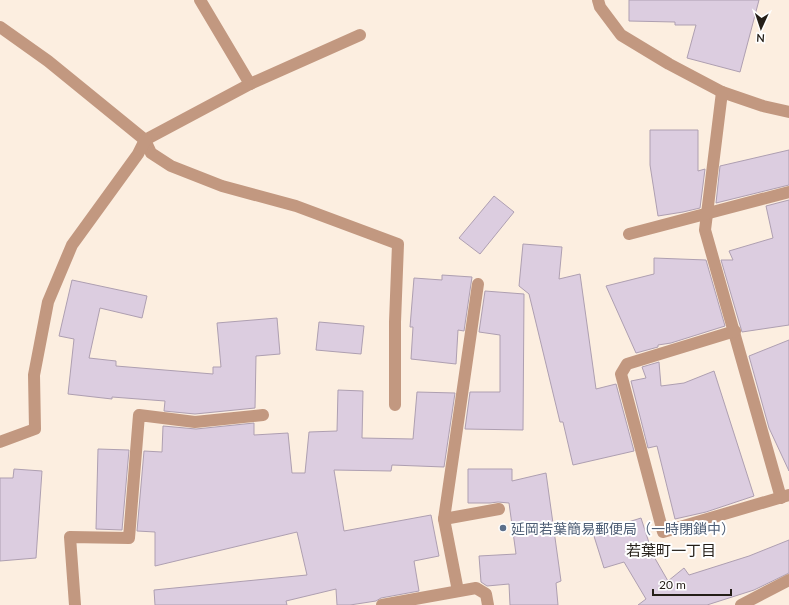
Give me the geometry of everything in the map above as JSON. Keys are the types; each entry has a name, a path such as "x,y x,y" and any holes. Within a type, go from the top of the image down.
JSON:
{"street":[{"path":"200,0 250,84"},
{"path":"598,0 600,7 621,35 669,64 722,92 764,106 789,112"},
{"path":"0,27 48,61 145,140 151,153 170,166 222,186 296,206 398,244 394,322 395,405"},
{"path":"0,442 35,429 34,375 48,302 72,245 138,154 145,140 250,84 360,35"},
{"path":"722,92 705,230 785,496 663,532 621,374 627,364 735,331"},
{"path":"629,234 789,192"},
{"path":"458,591 444,519 478,284"},
{"path":"76,605 70,537 129,538 139,415 195,422 263,415"},
{"path":"444,519 499,509"},
{"path":"741,605 789,580"},
{"path":"382,605 476,588 486,594 488,605"}],"building":[{"path":"629,0 759,0 740,72 687,58 696,25 675,25 675,22 629,21"},
{"path":"650,130 698,130 698,171 705,169 700,208 658,216 650,165"},
{"path":"789,150 789,185 716,203 720,166"},
{"path":"494,196 514,212 480,254 459,238"},
{"path":"789,200 789,325 742,332 721,260 733,260 729,251 773,238 766,206"},
{"path":"523,244 562,247 559,279 580,274 596,389 616,384 634,451 573,465 563,422 560,422 529,294 519,286"},
{"path":"654,258 706,260 725,326 671,343 658,345 658,347 636,353 606,286 654,274"},
{"path":"442,275 472,277 464,331 458,330 456,364 411,359 413,327 410,327 414,278 442,280"},
{"path":"72,280 147,296 142,318 100,308 89,358 116,361 116,366 213,374 213,367 221,367 217,323 277,318 280,354 256,356 255,408 195,414 164,411 165,401 112,397 112,399 68,394 74,339 59,336"},
{"path":"485,291 524,294 523,430 465,429 470,392 500,392 500,335 479,332"},
{"path":"319,322 364,326 361,354 316,350"},
{"path":"789,340 789,471 769,428 749,356"},
{"path":"659,362 661,386 684,383 714,371 754,496 706,512 675,519 657,446 648,448 631,381 646,378 642,367"},
{"path":"338,390 363,391 362,438 413,439 417,392 455,393 444,467 392,465 391,471 334,470 344,531 431,515 439,556 414,561 419,591 381,598 376,601 350,605 337,605 336,589 286,601 287,605 155,605 154,590 307,575 297,532 155,566 155,532 137,531 144,451 162,452 163,426 196,429 254,423 254,435 288,433 292,473 305,473 309,432 337,431"},
{"path":"98,449 129,450 122,530 96,529"},
{"path":"14,469 42,471 36,558 0,561 0,478 13,478"},
{"path":"468,469 512,469 512,481 546,473 561,581 556,583 558,605 510,605 509,584 487,586 481,582 479,556 516,554 509,503 468,503"},
{"path":"641,518 653,555 668,581 684,568 689,575 749,556 789,540 789,573 754,590 707,605 638,605 646,599 624,562 604,568 593,533"}],"place":[{"name":"延岡若葉簡易郵便局（一時閉鎖中）","path":"503,528"}],"district":[{"name":"若葉町一丁目","path":"671,550"}]}
